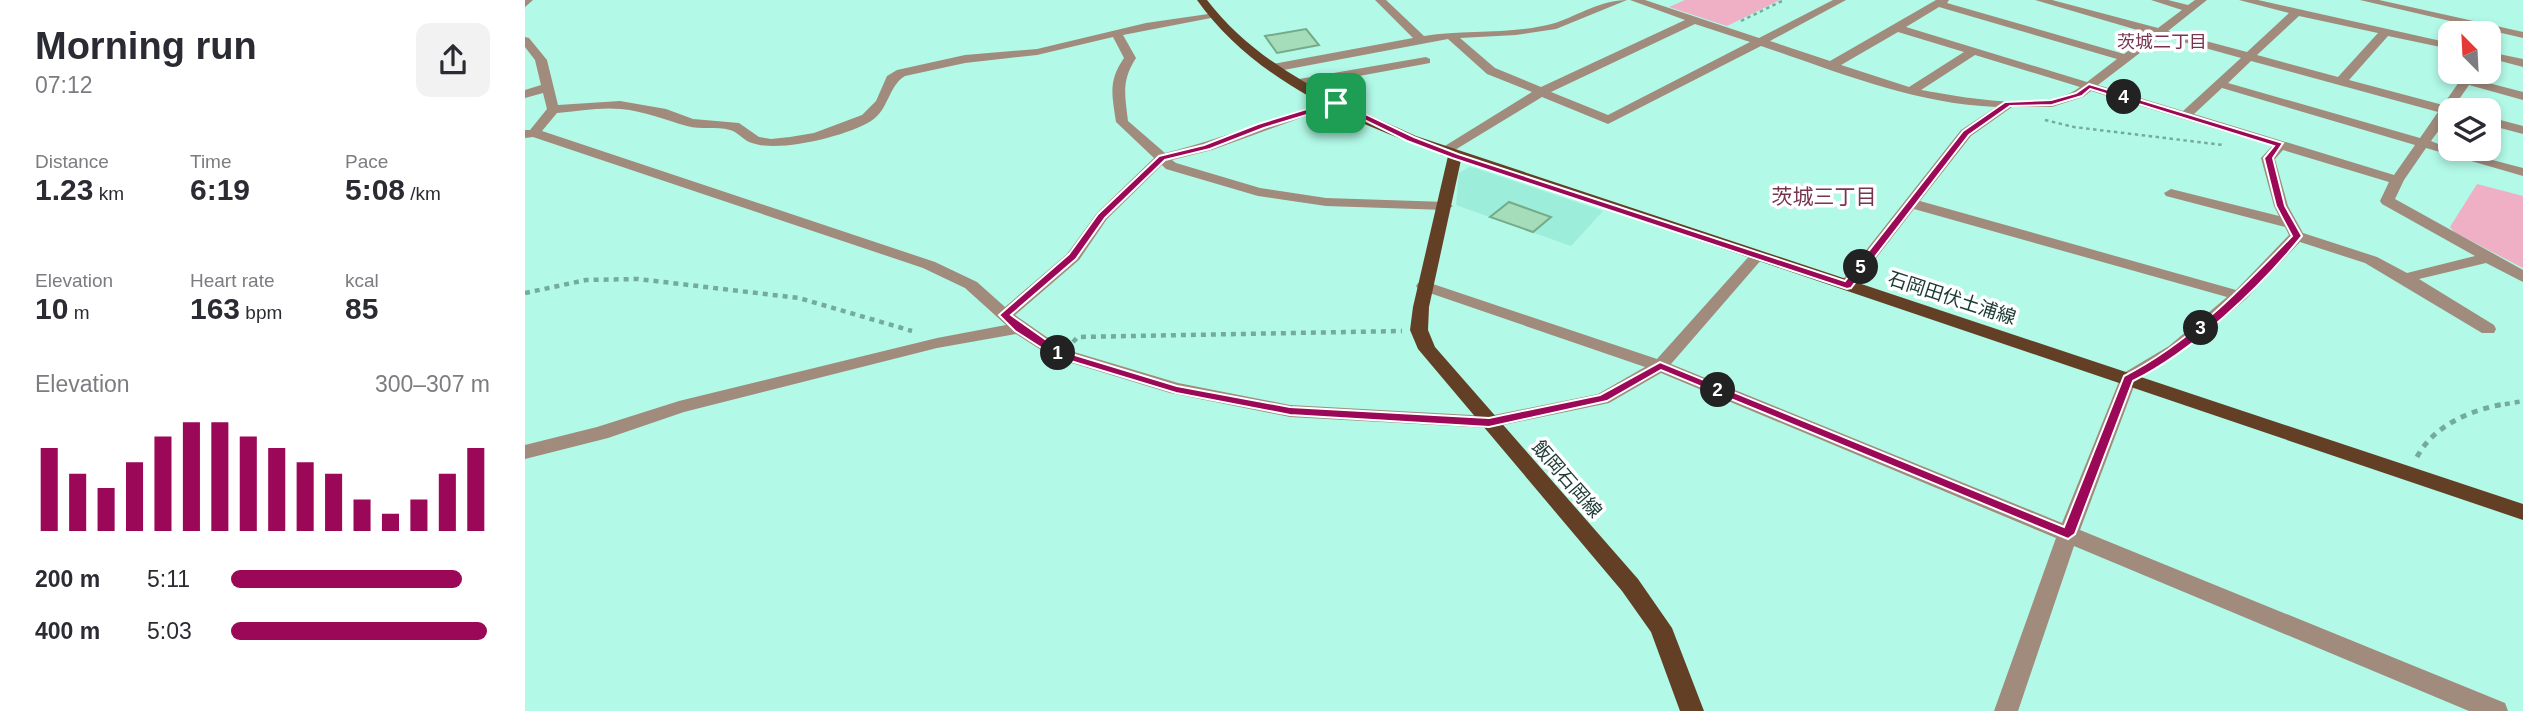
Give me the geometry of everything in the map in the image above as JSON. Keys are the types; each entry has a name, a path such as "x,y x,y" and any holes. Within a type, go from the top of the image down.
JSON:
{"main road":[{"name":"石岡田伏土浦線","path":"1202,0 1211,15 1251,52 1273,68 1393,131 1450,154 2523,512"},
{"path":"1419,330 1425,286 1446,206 1450,154"},
{"name":"飯岡石岡線","path":"1419,330 1427,349 1630,585 1661,628 1692,711"}],"street":[{"path":"1380,0 1422,40"},
{"path":"1273,68 1451,35 1516,32 1556,26 1622,0"},
{"path":"1635,0 1910,92 1938,99 2008,104 2052,103 2079,94 2202,0"},
{"path":"1807,0 1829,6"},
{"path":"1451,35 1490,71 1608,120 1841,0"},
{"path":"2040,0 2438,107"},
{"path":"2156,0 2190,9"},
{"path":"2244,0 2438,43"},
{"path":"2365,0 2523,35"},
{"path":"1831,66 1941,2 2126,58"},
{"path":"2185,116 2296,13"},
{"path":"1211,15 1116,33 1037,52 965,59 901,73 891,79 882,102 867,118 817,136 790,141 772,143 755,140 734,126 691,123 666,113 620,105 553,109 530,133 873,244 929,265 971,285 1019,328 1058,353 1176,389 1290,411 1489,422 1603,399 1660,366 1757,256"},
{"path":"1450,154 1541,92 1694,20"},
{"path":"1898,28 2397,180"},
{"path":"2341,81 2386,31"},
{"path":"1116,33 1130,58 1120,73 1118,91 1122,122 1171,166 1258,192 1326,202 1446,206"},
{"path":"525,40 541,60 553,109"},
{"path":"1910,92 1973,51"},
{"path":"2501,58 2523,63"},
{"path":"1299,83 1426,61"},
{"path":"2220,84 2523,172"},
{"path":"2491,84 2523,96"},
{"path":"525,94 549,88"},
{"path":"1005,315 1073,257 1101,216 1162,158 1207,147 1261,126 1336,103"},
{"path":"1847,285 1966,133 2008,104"},
{"path":"2438,123 2397,180 2387,201 2523,277"},
{"path":"2501,124 2523,130"},
{"path":"2280,145 2268,158 2280,206 2294,230"},
{"path":"2171,193 2294,230 2371,260 2488,329"},
{"path":"1911,203 2240,296"},
{"path":"2006,711 2068,534 2128,379 2156,365 2240,296 2294,230"},
{"path":"2405,278 2487,258"},
{"path":"1425,286 1660,366 2496,711"},
{"path":"525,453 679,407 947,341 1019,328"}],"path":[{"path":"1735,24 1784,0"},
{"path":"2037,118 2074,127 2162,136 2232,147"},
{"path":"525,293 586,279 638,279 799,298 947,341"},
{"path":"1058,353 1078,337 1419,330"},
{"path":"2412,475 2419,451 2439,432 2476,410 2523,401"}],"shaded area":[{"path":"1685,0 1780,0 1727,26 1669,7"},
{"path":"1469,167 1603,211 1571,246 1456,205 1459,173"},
{"path":"2477,184 2523,196 2523,268 2454,232 2450,227"}],"building":[{"path":"1306,29 1319,45 1277,53 1265,36"},
{"path":"1509,202 1551,217 1533,232 1490,217"}],"district":[{"name":"茨城二丁目","path":"2162,42"},
{"name":"茨城三丁目","path":"1824,196"}],"route":[{"path":"2089,86 2280,145 2268,158 2280,206 2297,236 2240,296 2156,365 2128,379 2068,534 1660,366 1603,399 1489,422 1290,411 1176,389 1058,353 1019,328 1005,315 1073,257 1101,216 1162,158 1207,147 1261,126 1336,103 1411,139 1455,156 1847,285 1966,133 2008,104 2052,103 2079,94 2089,86"}]}
